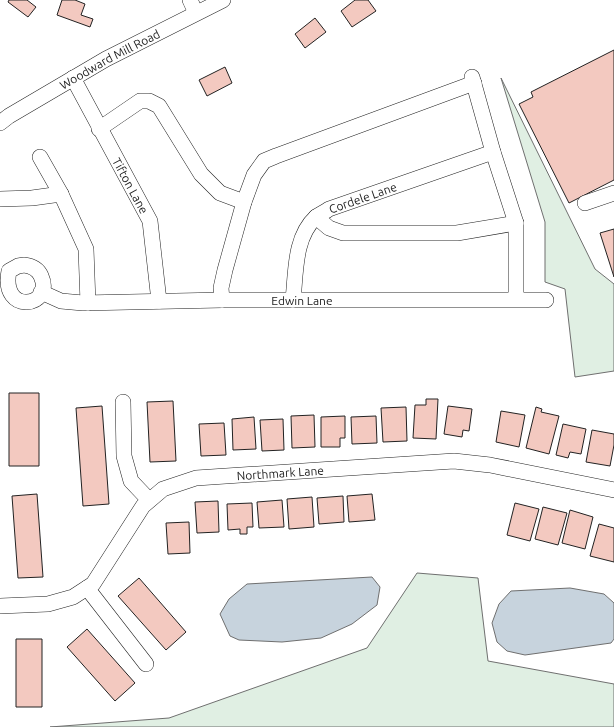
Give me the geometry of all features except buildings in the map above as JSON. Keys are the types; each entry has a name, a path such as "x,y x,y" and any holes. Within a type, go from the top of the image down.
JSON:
{"street":[{"name":"Woodward Mill Road","path":"0,123 9,116 193,7 223,0"},
{"name":"Tifton Lane","path":"73,78 99,129 150,221 159,301"},
{"path":"222,300 221,288 225,270 244,202 254,175 264,161 473,80 493,152 516,223 516,299"},
{"path":"99,129 140,101 149,101 159,106 201,174 220,193 244,202"},
{"name":"Cordele Lane","path":"293,300 300,245 308,227 316,217 329,209 493,152"},
{"path":"40,157 60,194 86,250 88,303"},
{"path":"585,203 614,193"},
{"path":"0,199 32,198 60,194"},
{"path":"316,217 329,228 343,233 457,233 516,223"},
{"path":"24,265 36,269 40,274 43,286 38,297 27,303 15,301 7,292 5,267 24,265"},
{"name":"Edwin Lane","path":"41,292 62,301 88,303 222,300 546,300"},
{"path":"123,402 124,456 131,481 149,500"},
{"name":"Northmark Lane","path":"0,606 48,604 73,597 87,588 93,584 142,506 163,489 196,478 454,461 490,465 614,490"},
{"path":"87,588 146,664"}],"green space":[{"path":"501,78 595,269 614,284 614,371 575,377 565,289 545,282 545,222"},
{"path":"417,573 478,578 488,661 614,684 614,727 50,727 169,718 367,648"}],"shaded area":[{"path":"372,577 380,587 377,605 352,624 321,638 282,642 239,640 230,636 220,614 229,599 247,584"},
{"path":"570,588 604,594 614,603 614,639 611,643 525,655 507,651 497,642 492,623 499,604 511,591"}]}
